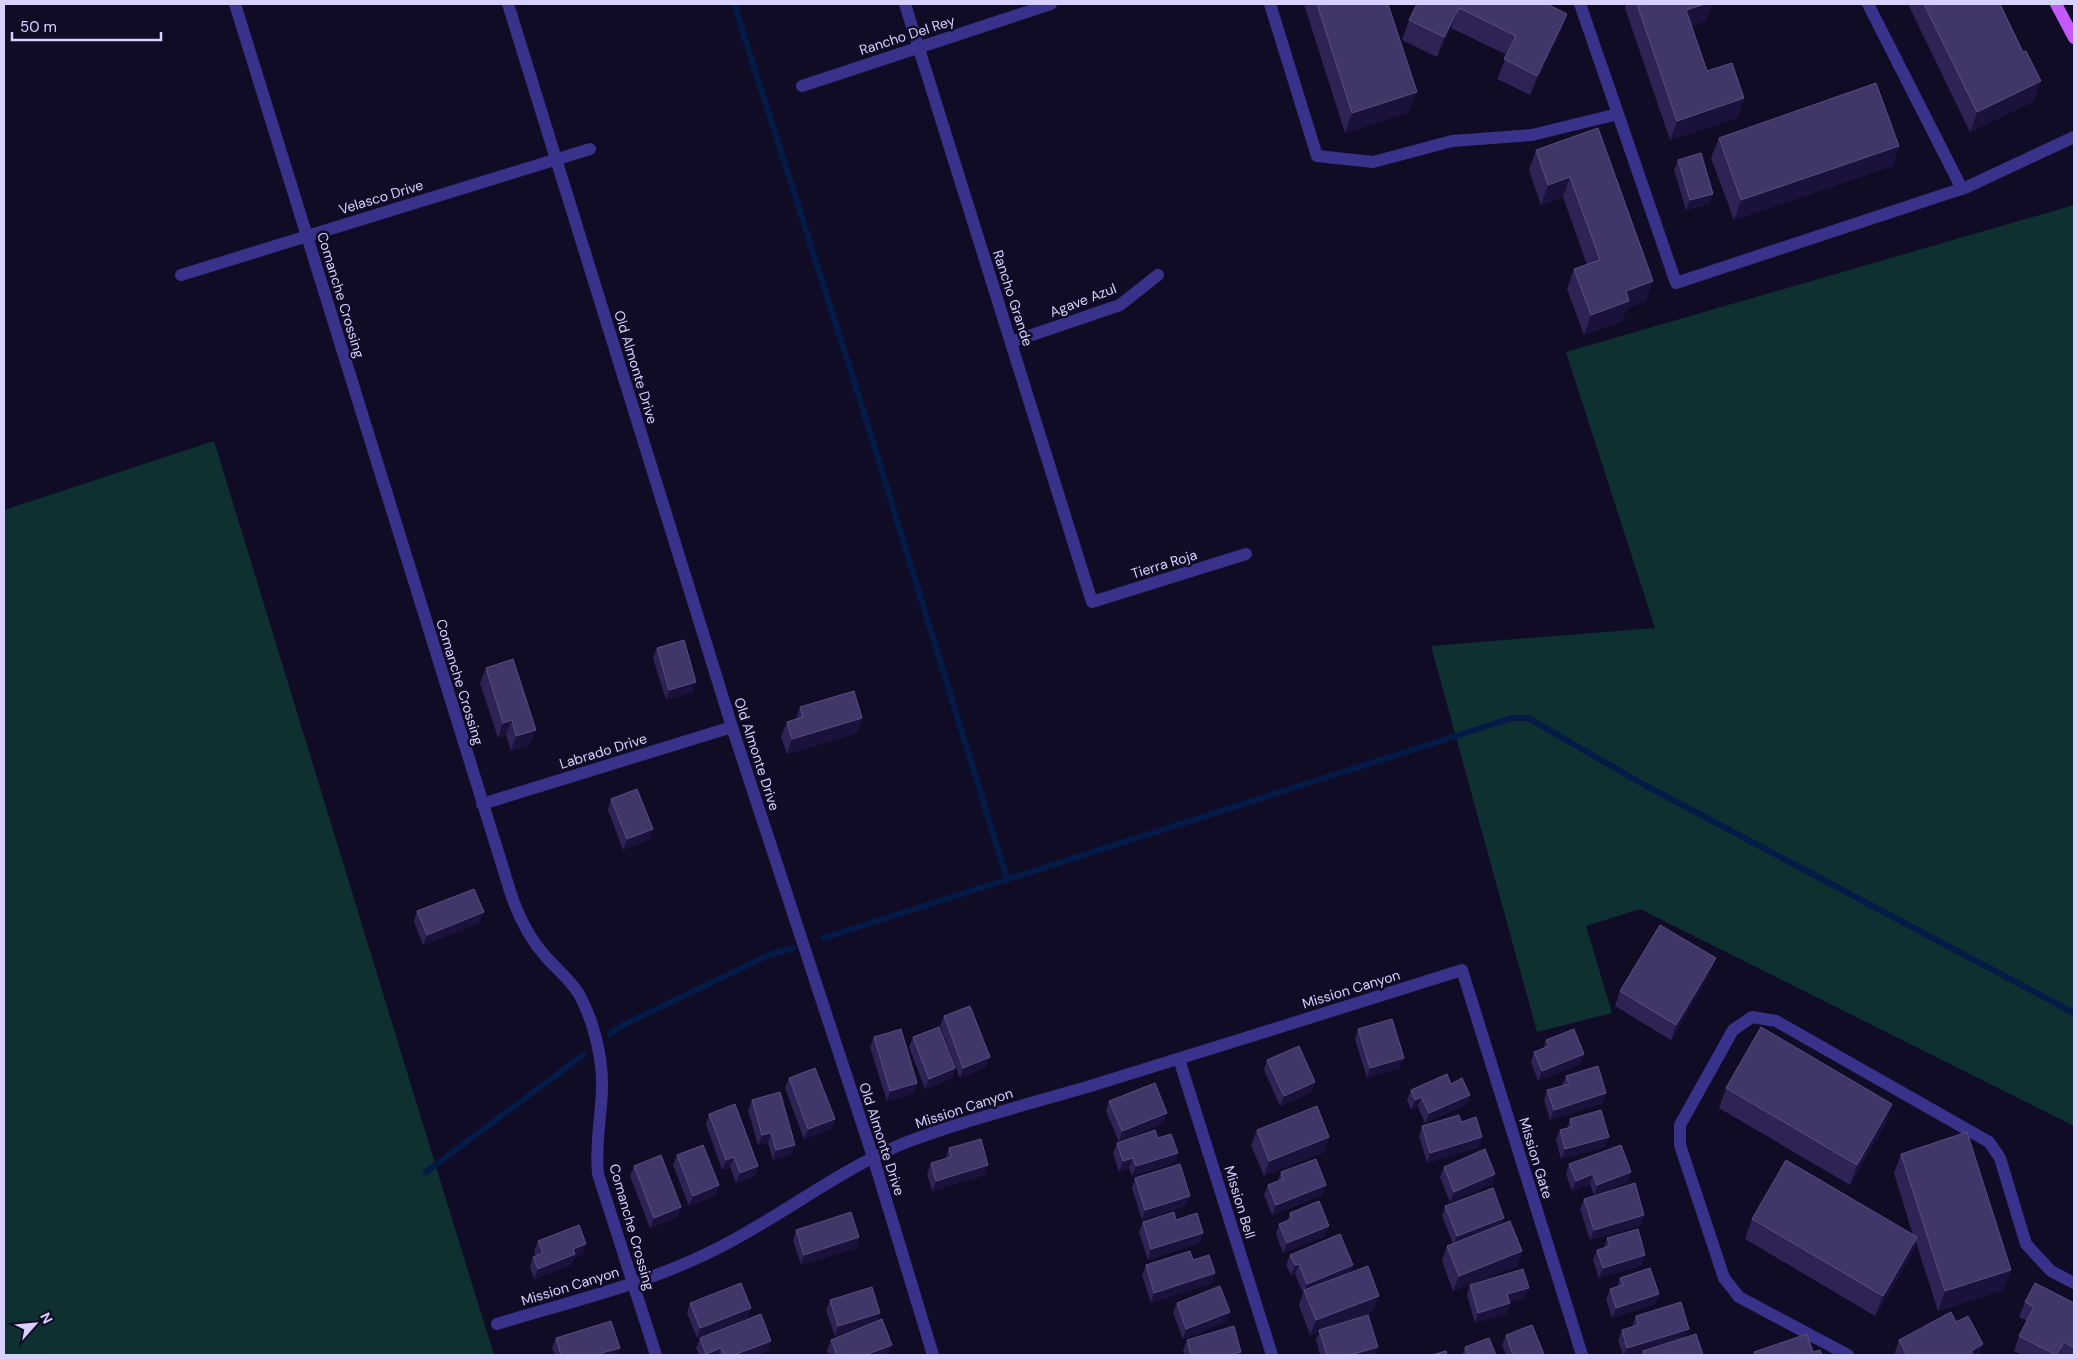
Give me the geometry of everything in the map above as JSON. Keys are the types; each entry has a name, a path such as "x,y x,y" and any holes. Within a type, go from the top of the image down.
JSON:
{"main road":[{"path":"2056,4 2074,38"}],"street":[{"name":"Comanche Crossing","path":"234,4 482,804 521,922 546,957 564,975 578,994 591,1023 600,1055 602,1089 596,1150 598,1174 656,1355"},
{"name":"Old Almonte Drive","path":"508,4 732,727 873,1157 933,1355"},
{"name":"Rancho Grande","path":"904,4 1092,602"},
{"name":"Rancho Del Rey","path":"802,86 1051,4"},
{"path":"1270,4 1317,156 1373,162 1452,141 1532,135 1618,114"},
{"path":"1580,4 1676,283 1962,189 2074,137"},
{"path":"1868,4 1962,189"},
{"name":"Velasco Drive","path":"182,275 590,149"},
{"name":"Agave Azul","path":"1011,342 1120,305 1158,275"},
{"name":"Tierra Roja","path":"1092,602 1246,554"},
{"name":"Labrado Drive","path":"482,804 732,727"},
{"name":"Mission Canyon","path":"497,1324 681,1265 720,1247 873,1157 951,1127 1179,1059 1462,970"},
{"name":"Mission Gate","path":"1462,970 1582,1355"},
{"path":"1848,1355 1739,1297 1730,1289 1724,1278 1680,1145 1680,1125 1733,1030 1752,1017 1776,1021 1989,1142 2000,1158 2026,1244 2051,1271 2074,1283"},
{"name":"Mission Bell","path":"1179,1059 1272,1355"}],"green space":[{"path":"2074,205 2074,1126 1640,909 1586,926 1612,1013 1537,1032 1431,646 1655,628 1566,352"},
{"path":"214,441 494,1355 4,1355 4,510"}],"building":[{"path":"1317,4 1388,4 1417,92 1352,113"},
{"path":"1417,4 1547,4 1567,14 1537,76 1504,59 1516,36 1459,8 1444,37 1409,20"},
{"path":"1637,4 1705,4 1686,10 1707,71 1732,63 1744,98 1677,121"},
{"path":"1924,4 2000,4 2023,52 2026,51 2041,81 1977,112"},
{"path":"1876,83 1899,146 1741,200 1719,138"},
{"path":"1598,128 1653,281 1626,291 1629,301 1591,315 1574,269 1600,260 1570,177 1548,185 1536,150"},
{"path":"1701,153 1713,194 1690,200 1678,160"},
{"path":"684,640 696,682 669,690 657,648"},
{"path":"513,659 536,730 516,736 512,720 503,723 486,668"},
{"path":"854,691 862,718 792,739 787,722 803,717 800,707"},
{"path":"637,789 653,829 627,839 611,799"},
{"path":"474,889 484,912 427,935 417,911"},
{"path":"1660,925 1716,958 1676,1025 1620,991"},
{"path":"970,1006 990,1057 963,1068 944,1016"},
{"path":"1392,1019 1404,1058 1370,1068 1358,1029"},
{"path":"939,1027 955,1068 929,1079 913,1037"},
{"path":"1761,1027 1892,1104 1857,1165 1726,1088"},
{"path":"901,1029 917,1083 890,1091 874,1037"},
{"path":"1574,1029 1584,1054 1542,1071 1534,1052 1549,1046 1546,1040"},
{"path":"1299,1046 1315,1082 1284,1096 1267,1060"},
{"path":"1598,1066 1606,1093 1554,1110 1547,1090 1569,1084 1566,1076"},
{"path":"815,1068 835,1119 808,1129 789,1078"},
{"path":"1447,1074 1451,1084 1462,1078 1470,1095 1429,1113 1421,1097 1415,1100 1411,1090"},
{"path":"1155,1083 1167,1113 1122,1131 1109,1101"},
{"path":"780,1092 795,1145 776,1150 771,1133 762,1135 752,1100"},
{"path":"735,1104 758,1166 740,1173 734,1157 726,1160 709,1114"},
{"path":"1317,1106 1329,1137 1269,1161 1257,1130"},
{"path":"1601,1110 1609,1137 1565,1149 1560,1130 1572,1127 1570,1119"},
{"path":"1459,1115 1461,1122 1476,1117 1482,1137 1430,1153 1422,1126"},
{"path":"1155,1130 1158,1138 1171,1134 1178,1153 1136,1166 1133,1158 1123,1161 1117,1143"},
{"path":"1967,1132 2011,1270 1945,1291 1901,1154"},
{"path":"981,1139 988,1165 936,1181 931,1163 951,1157 949,1148"},
{"path":"703,1145 719,1185 693,1196 677,1155"},
{"path":"1621,1145 1631,1172 1597,1185 1593,1174 1576,1181 1569,1164"},
{"path":"1485,1149 1495,1174 1454,1192 1444,1167"},
{"path":"661,1155 681,1207 654,1218 634,1166"},
{"path":"1316,1159 1326,1185 1276,1205 1268,1185 1283,1179 1281,1172"},
{"path":"1786,1160 1917,1237 1883,1296 1752,1219"},
{"path":"1180,1164 1190,1196 1145,1210 1135,1178"},
{"path":"1635,1183 1644,1215 1594,1230 1584,1199"},
{"path":"1493,1188 1504,1218 1457,1236 1445,1206"},
{"path":"1319,1201 1329,1226 1287,1243 1279,1224 1292,1219 1290,1213"},
{"path":"851,1212 859,1237 804,1255 796,1230"},
{"path":"1174,1212 1176,1220 1197,1213 1203,1233 1151,1249 1143,1222"},
{"path":"1510,1221 1522,1251 1459,1276 1447,1246"},
{"path":"579,1225 586,1244 573,1249 575,1254 538,1269 533,1257 543,1253 538,1241"},
{"path":"1638,1229 1645,1255 1603,1268 1597,1250 1610,1246 1607,1238"},
{"path":"1340,1234 1353,1265 1307,1284 1299,1264 1295,1265 1290,1255"},
{"path":"1190,1251 1193,1260 1209,1255 1215,1273 1154,1293 1146,1265"},
{"path":"1368,1266 1379,1296 1316,1320 1304,1290"},
{"path":"1650,1268 1659,1294 1616,1308 1610,1289 1623,1285 1620,1278"},
{"path":"1523,1269 1529,1288 1507,1294 1510,1303 1478,1313 1470,1285"},
{"path":"741,1283 751,1308 700,1328 690,1303"},
{"path":"2035,1283 2074,1303 2074,1348 2064,1342 2056,1355 2019,1336 2034,1307 2025,1302"},
{"path":"1220,1286 1230,1312 1186,1329 1177,1303"},
{"path":"872,1287 880,1313 838,1326 830,1300"},
{"path":"1681,1302 1689,1329 1627,1348 1622,1330 1638,1325 1636,1316"},
{"path":"1951,1312 1956,1322 1968,1316 1983,1344 1971,1351 1973,1355 1907,1355 1899,1340"},
{"path":"761,1314 771,1341 734,1355 724,1355 721,1348 706,1354 700,1338"},
{"path":"1368,1315 1378,1347 1350,1355 1327,1355 1319,1330"},
{"path":"882,1319 892,1345 865,1355 837,1355 831,1340"},
{"path":"611,1321 620,1348 595,1355 561,1355 556,1338"},
{"path":"1532,1325 1544,1354 1513,1355 1506,1335"},
{"path":"1234,1326 1241,1352 1229,1355 1191,1355 1187,1340"},
{"path":"1696,1334 1703,1355 1644,1355 1643,1351"},
{"path":"1807,1334 1813,1352 1820,1350 1822,1355 1755,1355 1754,1352"},
{"path":"1489,1338 1496,1355 1468,1355 1465,1347"},
{"path":"1446,1351 1447,1355 1432,1355"}],"waterway":[{"path":"734,4 861,403 1007,879"},
{"path":"824,938 1512,718 1528,718 1641,783 2074,1013"},
{"path":"610,1034 623,1025 769,955 793,948"},
{"path":"426,1172 583,1055"}]}
